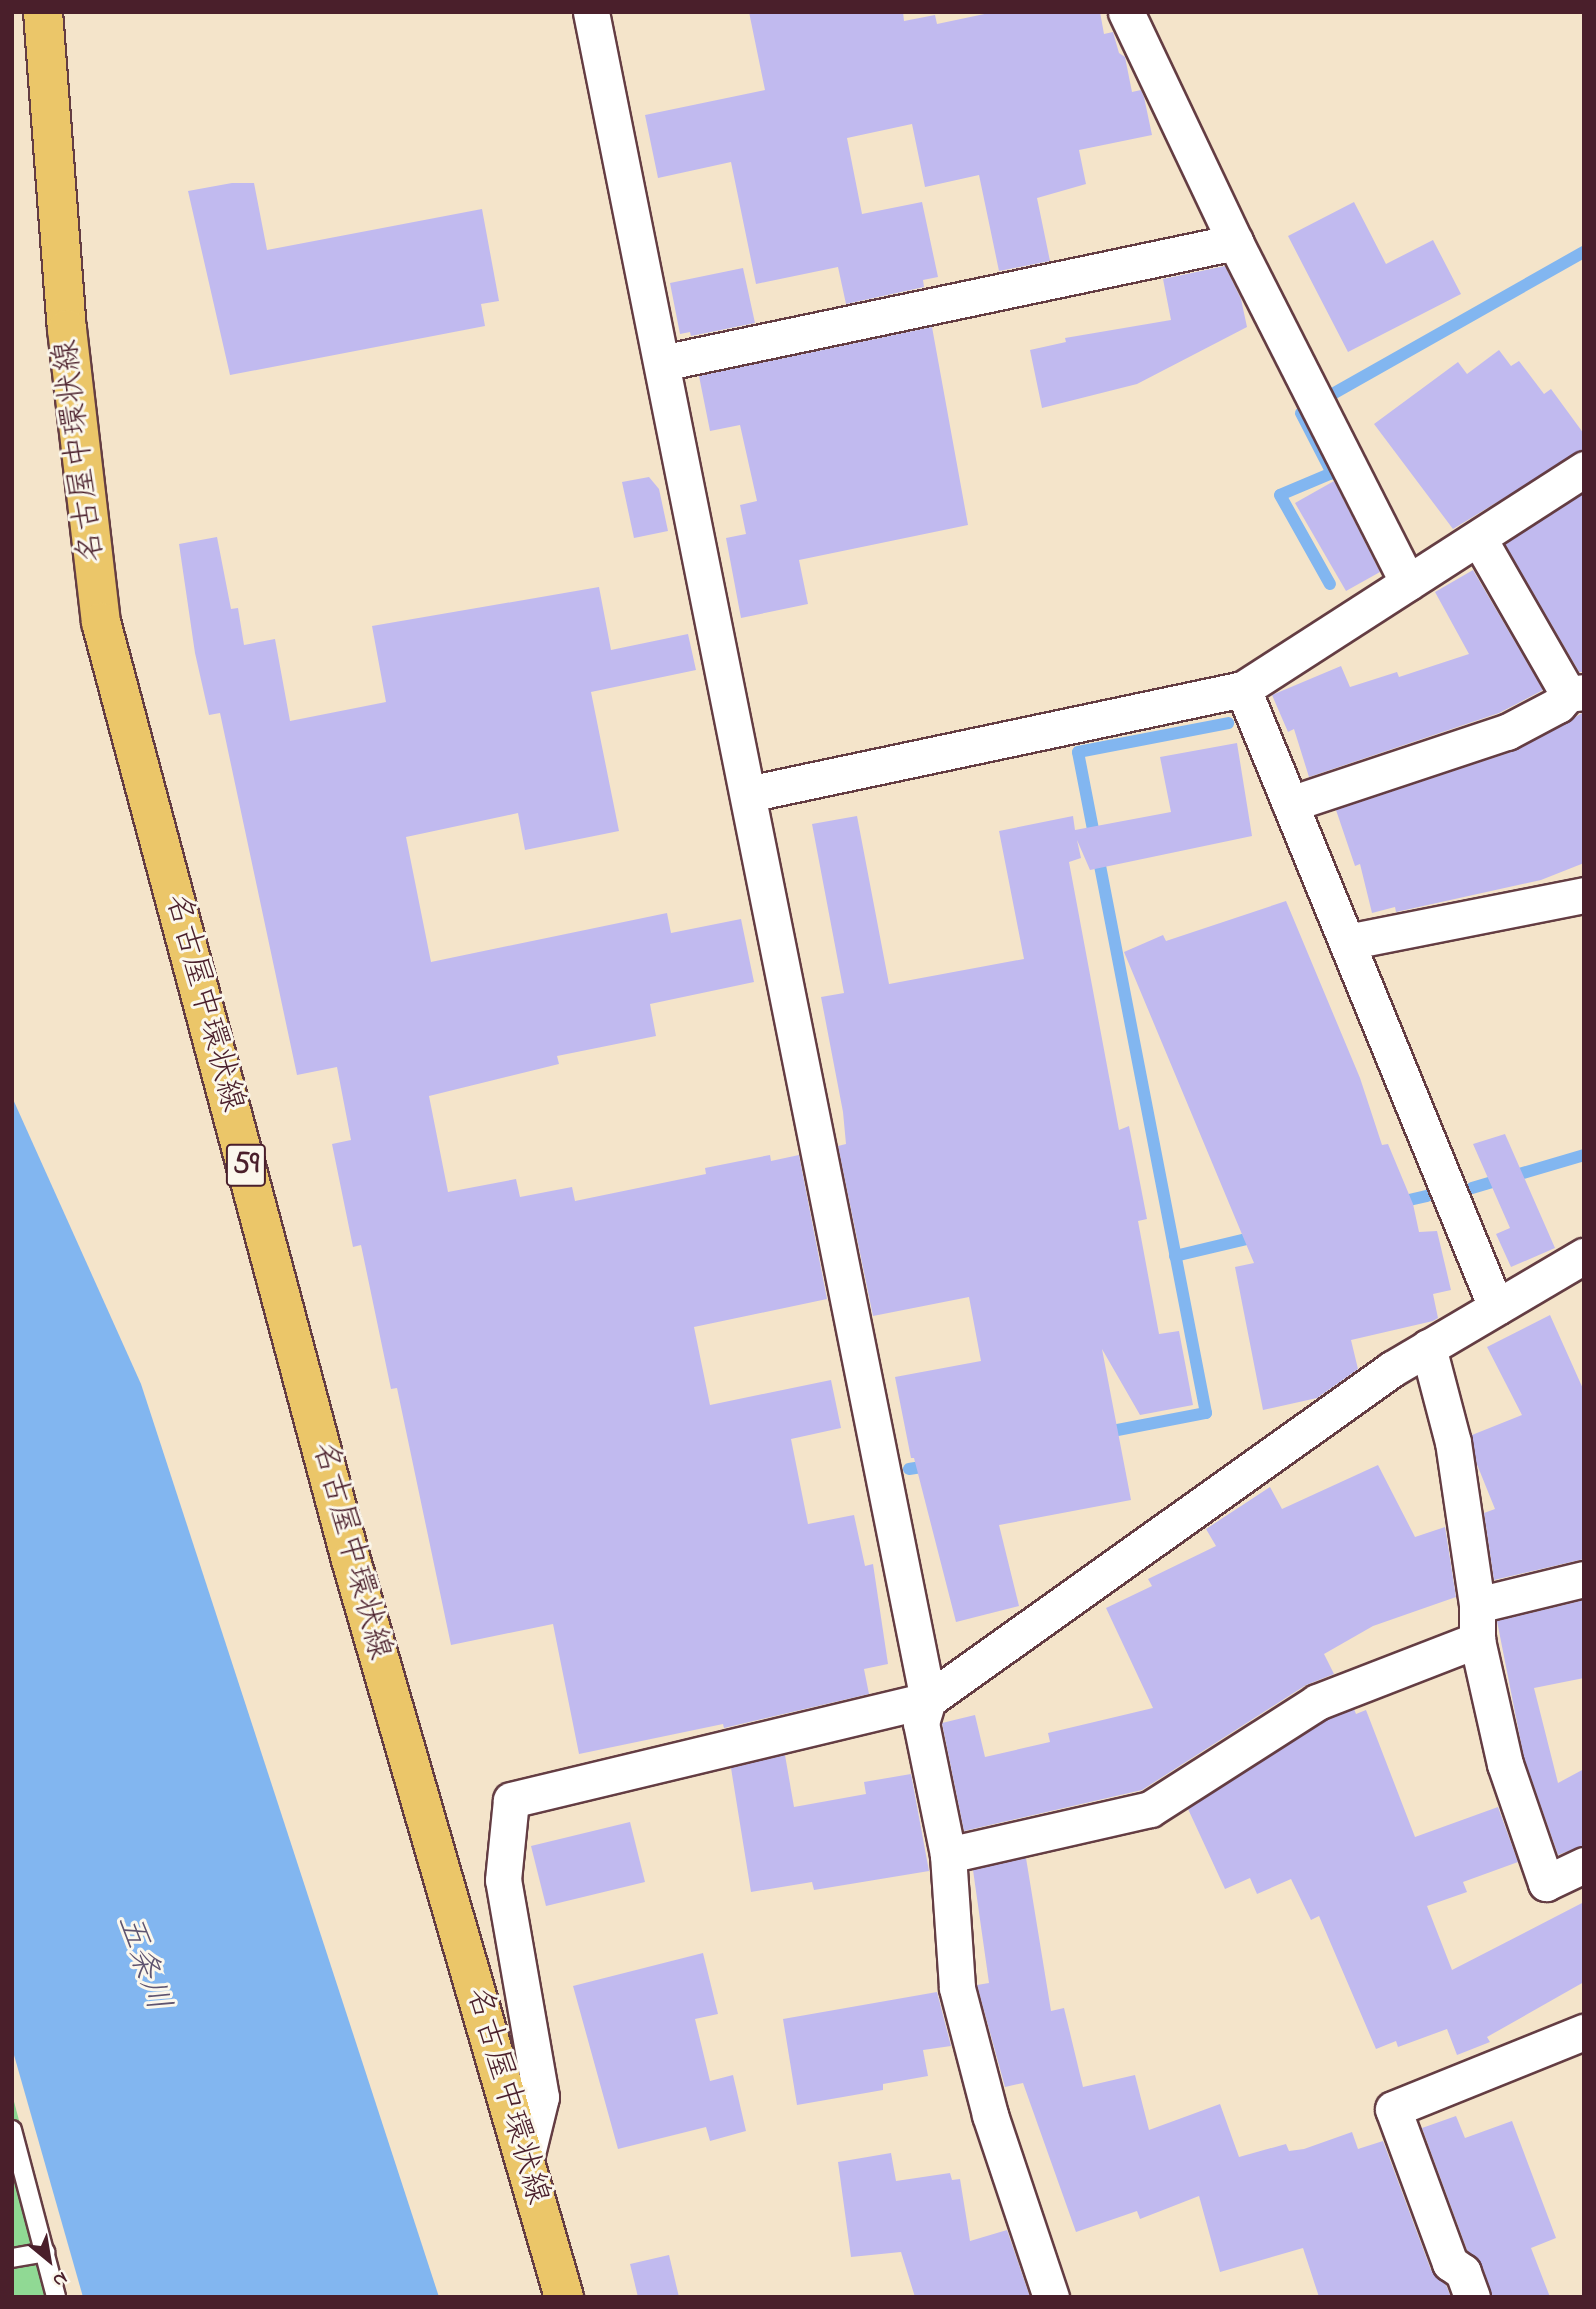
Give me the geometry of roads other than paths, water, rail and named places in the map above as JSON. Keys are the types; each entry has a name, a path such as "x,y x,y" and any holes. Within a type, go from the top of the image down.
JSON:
{"main road":[{"name":"名古屋中環状線","path":"43,12 67,329 102,622 351,1560 564,2297"}],"street":[{"path":"1126,12 1235,242 1408,583"},
{"path":"594,13 928,1700 921,1723 948,1855 957,1988 990,2115 1051,2297"},
{"path":"662,363 1235,242"},
{"path":"748,794 1243,689 1584,469"},
{"path":"1290,804 1507,732 1576,693 1479,539"},
{"path":"1243,689 1496,1307"},
{"path":"1347,942 1584,895"},
{"path":"525,2162 541,2097 503,1880 510,1800 928,1700 1428,1347 1584,1256"},
{"path":"1428,1347 1453,1441 1477,1605 1476,1640 1505,1764 1546,1883 1584,1865"},
{"path":"1477,1605 1584,1579"},
{"path":"948,1855 1150,1809 1317,1702 1476,1640"},
{"path":"1472,2297 1463,2272 1450,2263 1393,2109 1584,2032"}],"lane":[{"path":"12,2130 56,2297"},
{"path":"12,2258 44,2252"}],"water":[{"name":"五条川","path":"12,1097 141,1384 439,2297 83,2297 12,2048"}],"waterway":[{"path":"1329,396 1584,252"},
{"path":"1301,413 1332,473 1280,495 1330,584"},
{"path":"1102,1433 1206,1413 1078,752 1228,723"},
{"path":"1472,1188 1584,1155"},
{"path":"1396,1203 1427,1196"},
{"path":"1175,1256 1259,1236"},
{"path":"909,1469 933,1465"}]}
